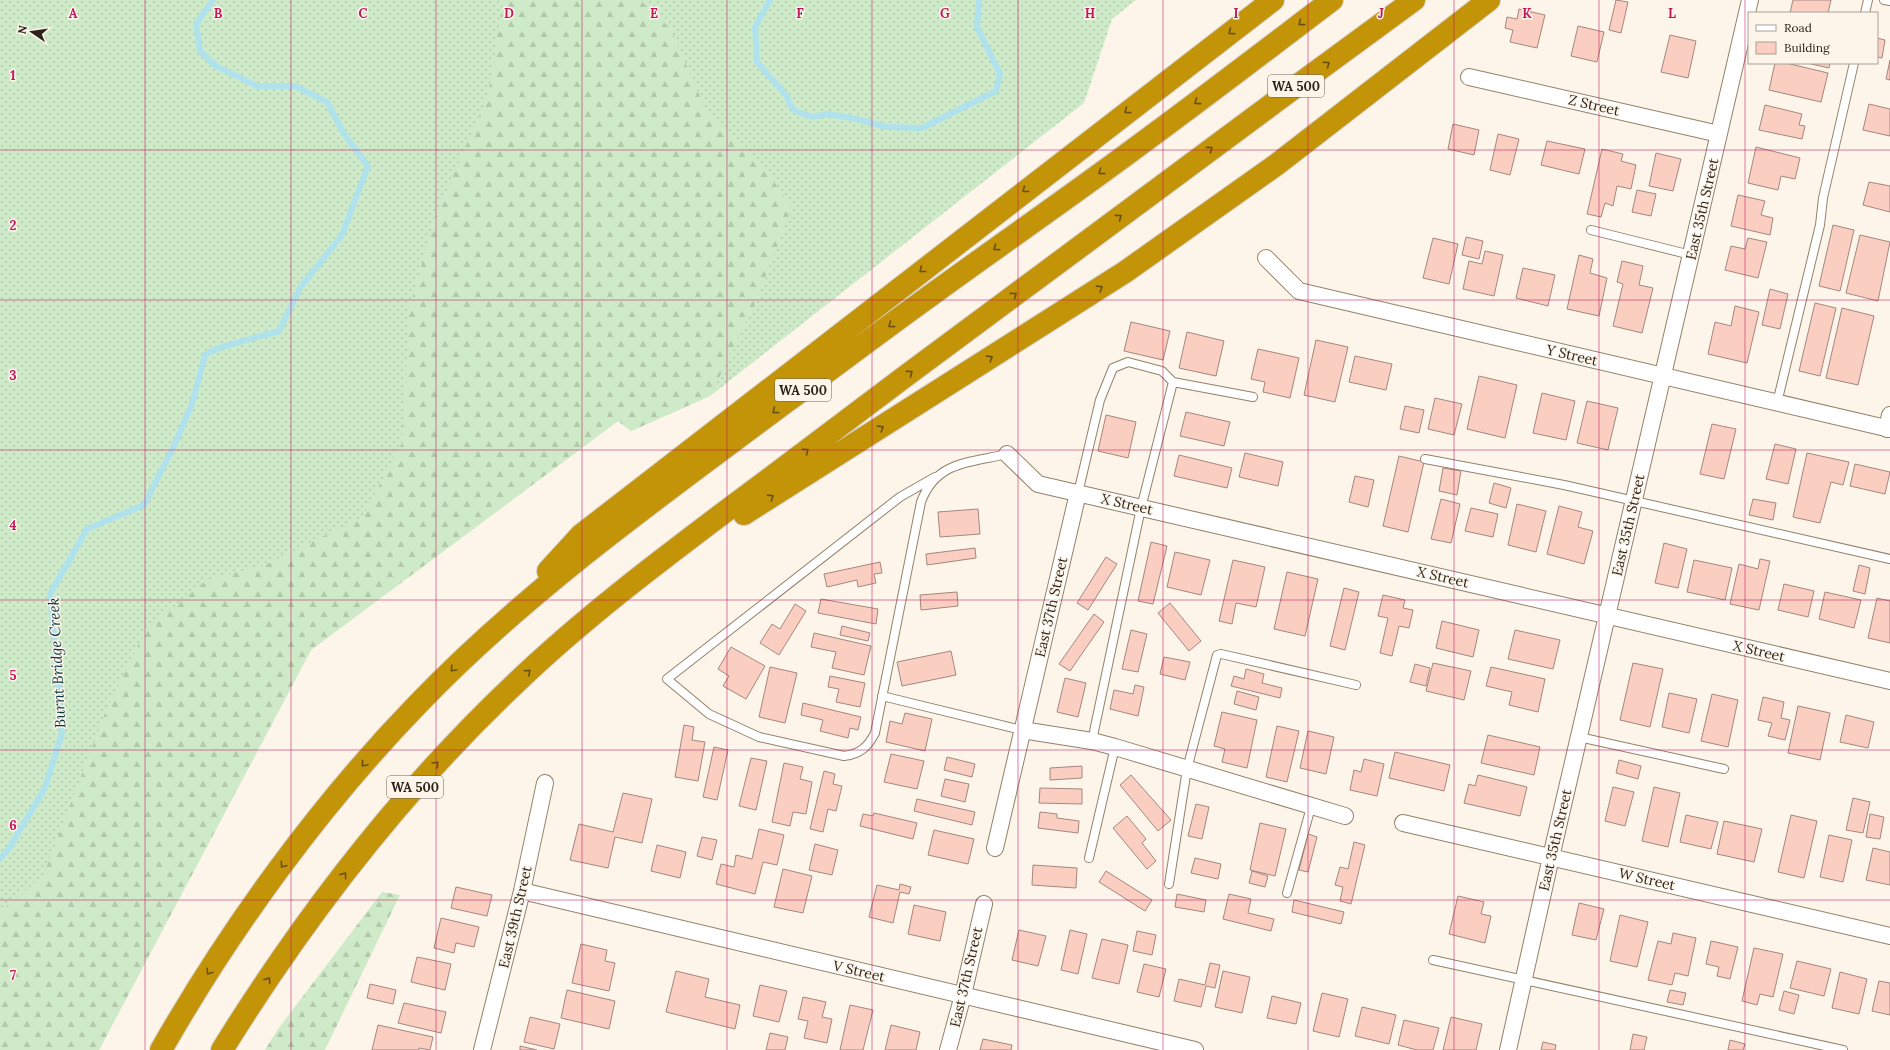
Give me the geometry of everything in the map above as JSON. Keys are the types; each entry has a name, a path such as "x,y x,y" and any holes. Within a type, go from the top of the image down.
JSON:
{"highway":[{"path":"481,642 581,535 1273,0"},
{"name":"WA 500","path":"162,1050 174,1026 243,919 314,825 373,754 416,706 505,620 678,483 931,295 1133,150 1332,0"},
{"name":"WA 500","path":"222,1050 246,1012 319,908 360,852 405,798 518,681 570,634 657,562 1173,176 1414,0"},
{"path":"620,593 1125,272 1276,165 1490,0"},
{"path":"229,1050 246,1012"}],"street":[{"name":"East 35th Street","path":"1508,1050 1551,857 1750,0"},
{"name":"Z Street","path":"1470,77 1719,134"},
{"name":"Y Street","path":"1266,258 1299,291 1777,403 1889,424"},
{"name":"X Street","path":"1007,454 1038,484 1890,681"},
{"name":"East 37th Street","path":"995,848 1078,493"},
{"path":"1022,730 1115,747 1345,816"},
{"name":"East 39th Street","path":"482,1050 522,891 545,783"},
{"name":"W Street","path":"1403,823 1890,936"},
{"name":"V Street","path":"522,891 1195,1050"},
{"name":"East 37th Street","path":"948,1050 963,995 984,904"}],"lane":[{"path":"1865,12 1868,0"},
{"path":"1884,0 1890,2"},
{"path":"1777,403 1820,225 1823,198 1854,64"},
{"path":"1591,230 1691,255"},
{"name":"East 37th Street","path":"1078,493 1100,400 1113,368 1128,362 1162,371 1173,382"},
{"path":"1092,742 1141,508 1173,382 1253,397"},
{"path":"935,477 926,489 921,502 875,733 863,750 854,755 844,756 759,737 709,714 667,679 900,498 947,469 1007,454"},
{"path":"1425,459 1564,485 1890,559"},
{"path":"1169,884 1187,768 1217,655 1221,654 1356,686"},
{"path":"882,696 1022,730"},
{"path":"1579,737 1724,769"},
{"path":"1089,858 1115,747"},
{"path":"1287,893 1311,807"},
{"path":"1433,960 1843,1050"}],"green space":[{"path":"0,0 1136,0 1112,19 1084,103 710,396 631,431 618,421 311,650 99,1050 0,1050"},
{"path":"503,0 640,0 671,29 708,115 758,159 792,208 754,306 710,396 631,431 618,421 311,650 99,1050 0,1050 0,912 44,874 105,713 146,629 207,580 265,565 362,517 402,443 409,309 435,217 488,95"},
{"path":"382,892 400,895 325,1050 265,1050 278,1029"}],"building":[{"path":"1616,0 1628,2 1621,33 1609,30"},
{"path":"1793,0 1831,0 1828,12 1790,12"},
{"path":"1519,9 1545,15 1537,48 1510,42 1513,30 1505,28 1507,17 1517,19"},
{"path":"1578,26 1604,32 1597,62 1571,56"},
{"path":"1670,35 1696,41 1688,78 1661,72"},
{"path":"1878,38 1885,40 1882,58 1878,57"},
{"path":"1890,60 1890,80 1886,79"},
{"path":"1775,64 1790,64 1828,73 1821,102 1769,90"},
{"path":"1811,64 1830,64 1829,68"},
{"path":"1869,104 1890,109 1890,136 1863,130"},
{"path":"1765,105 1802,114 1799,125 1805,126 1802,139 1759,130"},
{"path":"1453,124 1479,130 1474,155 1448,149"},
{"path":"1498,134 1519,139 1510,175 1490,170"},
{"path":"1547,141 1585,149 1579,174 1541,165"},
{"path":"1756,147 1800,158 1795,179 1781,176 1778,190 1748,183"},
{"path":"1602,149 1623,154 1621,161 1636,165 1631,189 1617,186 1613,206 1605,203 1601,217 1587,214"},
{"path":"1656,153 1681,159 1673,191 1649,186"},
{"path":"1869,182 1890,186 1890,212 1863,205"},
{"path":"1637,190 1656,194 1651,216 1632,212"},
{"path":"1738,195 1765,201 1761,215 1773,218 1770,235 1731,226"},
{"path":"1833,225 1854,230 1840,291 1819,286"},
{"path":"1860,235 1890,242 1878,301 1846,293"},
{"path":"1466,237 1483,241 1479,259 1462,255"},
{"path":"1433,238 1458,244 1449,284 1423,278"},
{"path":"1748,238 1767,242 1758,278 1725,270 1731,246 1745,249"},
{"path":"1485,251 1503,255 1494,296 1463,289 1469,261 1482,264"},
{"path":"1579,255 1593,259 1590,273 1607,278 1599,316 1567,309"},
{"path":"1622,261 1643,266 1639,285 1653,288 1642,333 1613,326 1623,284 1617,282"},
{"path":"1523,268 1555,275 1548,306 1516,298"},
{"path":"1770,289 1788,294 1780,329 1762,325"},
{"path":"1815,303 1836,308 1820,376 1799,371"},
{"path":"1735,306 1759,312 1747,363 1708,354 1715,322 1731,326"},
{"path":"1842,308 1874,316 1858,385 1826,378"},
{"path":"1131,322 1170,331 1163,360 1124,351"},
{"path":"1187,332 1224,341 1216,376 1179,368"},
{"path":"1316,340 1348,347 1335,402 1304,395"},
{"path":"1258,349 1299,358 1290,398 1263,392 1265,382 1251,379"},
{"path":"1355,356 1392,364 1386,390 1349,382"},
{"path":"1479,376 1517,385 1505,438 1467,429"},
{"path":"1542,393 1575,401 1566,440 1533,433"},
{"path":"1435,398 1462,404 1454,435 1428,429"},
{"path":"1587,401 1618,408 1608,450 1577,443"},
{"path":"1405,406 1424,410 1419,433 1400,429"},
{"path":"1186,412 1230,422 1224,446 1180,436"},
{"path":"1106,415 1136,422 1128,458 1098,451"},
{"path":"1712,424 1736,429 1724,479 1700,474"},
{"path":"1775,444 1796,449 1788,484 1766,479"},
{"path":"1245,453 1283,462 1278,486 1239,477"},
{"path":"1807,453 1849,462 1843,485 1831,482 1820,523 1793,517"},
{"path":"1179,455 1232,468 1227,488 1174,476"},
{"path":"1399,456 1424,462 1408,532 1383,526"},
{"path":"1855,464 1890,472 1885,494 1850,486"},
{"path":"1443,468 1461,471 1457,495 1439,491"},
{"path":"1355,476 1374,480 1368,507 1349,502"},
{"path":"1494,483 1511,488 1506,508 1489,503"},
{"path":"1441,499 1460,504 1451,543 1431,539"},
{"path":"1753,499 1776,503 1773,520 1749,515"},
{"path":"1517,504 1546,511 1536,552 1508,545"},
{"path":"1559,506 1582,512 1578,527 1593,531 1584,564 1547,554"},
{"path":"1471,508 1498,514 1493,537 1465,531"},
{"path":"978,509 980,534 940,537 938,512"},
{"path":"1151,542 1167,546 1153,604 1138,601"},
{"path":"1664,543 1687,549 1678,588 1655,583"},
{"path":"975,548 976,558 927,565 926,554"},
{"path":"1175,552 1210,560 1201,595 1167,587"},
{"path":"1106,557 1117,564 1088,610 1077,603"},
{"path":"1760,559 1770,561 1759,610 1730,604 1739,564 1758,569"},
{"path":"1233,560 1265,567 1256,607 1236,603 1232,624 1219,621"},
{"path":"1694,560 1732,568 1725,600 1687,592"},
{"path":"880,562 882,573 874,574 876,583 858,587 857,580 827,587 824,574"},
{"path":"1859,565 1870,568 1865,594 1853,591"},
{"path":"1287,572 1318,579 1305,636 1274,629"},
{"path":"1784,584 1814,591 1808,617 1778,610"},
{"path":"1344,588 1359,592 1345,650 1330,646"},
{"path":"957,592 958,606 921,610 920,595"},
{"path":"1825,592 1861,600 1854,628 1819,619"},
{"path":"1383,595 1405,600 1403,608 1413,610 1409,628 1399,626 1392,656 1380,653 1388,618 1378,616"},
{"path":"1877,598 1890,601 1890,643 1868,638"},
{"path":"821,599 878,609 876,624 818,613"},
{"path":"1170,603 1201,641 1189,651 1158,613"},
{"path":"795,604 806,611 779,655 760,643 772,624 780,629"},
{"path":"1094,614 1104,622 1070,671 1059,664"},
{"path":"1442,621 1479,630 1473,657 1436,648"},
{"path":"842,626 870,633 868,641 840,635"},
{"path":"1131,630 1147,634 1138,672 1122,669"},
{"path":"1515,630 1560,640 1553,669 1508,659"},
{"path":"814,633 871,646 864,675 832,668 836,652 811,647"},
{"path":"731,647 765,666 746,699 723,686 729,676 718,669"},
{"path":"951,651 956,675 902,686 897,662"},
{"path":"1164,657 1190,662 1185,680 1160,674"},
{"path":"1433,663 1471,671 1464,700 1426,691"},
{"path":"1633,663 1663,669 1650,727 1620,720"},
{"path":"1415,664 1430,668 1426,686 1410,682"},
{"path":"770,667 797,673 785,723 759,717"},
{"path":"1491,667 1545,679 1538,712 1509,705 1512,692 1486,686"},
{"path":"1246,669 1264,674 1262,683 1282,688 1280,698 1231,686 1234,676 1244,679"},
{"path":"830,676 865,683 860,707 836,702 839,689 828,687"},
{"path":"1065,678 1086,683 1078,717 1057,712"},
{"path":"1135,685 1144,687 1138,716 1110,709 1114,690 1133,694"},
{"path":"1237,691 1259,697 1256,710 1234,704"},
{"path":"1669,693 1697,699 1689,733 1662,727"},
{"path":"1712,694 1738,700 1728,747 1701,741"},
{"path":"1763,697 1784,702 1781,718 1790,720 1785,740 1768,736 1772,723 1758,720"},
{"path":"803,703 861,717 858,730 850,728 848,738 820,731 823,720 801,715"},
{"path":"1798,706 1830,713 1820,760 1788,753"},
{"path":"1222,712 1257,720 1247,768 1222,762 1225,749 1214,746"},
{"path":"905,713 932,719 925,751 886,742 890,721 902,724"},
{"path":"1846,715 1874,722 1868,748 1840,742"},
{"path":"684,725 694,727 692,740 705,742 698,781 675,777"},
{"path":"1277,726 1299,731 1287,782 1266,777"},
{"path":"1308,731 1334,737 1326,774 1300,768"},
{"path":"1488,735 1540,747 1534,775 1481,763"},
{"path":"714,747 728,750 717,800 703,797"},
{"path":"1395,752 1450,765 1444,791 1389,778"},
{"path":"891,754 924,761 917,789 884,782"},
{"path":"947,757 975,764 972,777 944,770"},
{"path":"751,758 767,761 756,810 739,806"},
{"path":"1364,759 1384,764 1377,796 1350,790 1354,770 1361,772"},
{"path":"1619,760 1641,766 1638,779 1616,773"},
{"path":"784,763 803,767 800,779 812,782 806,814 793,812 790,826 772,822"},
{"path":"1082,766 1082,778 1050,780 1050,768"},
{"path":"824,771 835,774 833,784 842,786 836,811 828,809 823,832 810,829"},
{"path":"1131,775 1171,820 1158,831 1120,785"},
{"path":"1478,775 1527,787 1520,816 1464,803 1469,784 1475,786"},
{"path":"945,779 969,784 965,802 941,796"},
{"path":"1613,787 1634,792 1625,826 1605,821"},
{"path":"1654,787 1680,793 1668,847 1642,841"},
{"path":"1040,788 1082,789 1082,804 1039,803"},
{"path":"623,793 652,799 642,843 615,837 608,868 570,860 579,824 613,832"},
{"path":"1853,798 1870,802 1863,833 1846,830"},
{"path":"917,799 975,812 972,825 914,811"},
{"path":"1196,804 1209,807 1202,839 1188,836"},
{"path":"1040,812 1057,814 1057,818 1079,821 1078,833 1038,828"},
{"path":"874,813 917,823 913,839 860,826 863,814 873,816"},
{"path":"1870,814 1884,817 1880,839 1866,837"},
{"path":"1686,815 1718,822 1711,849 1680,842"},
{"path":"1791,815 1817,821 1804,878 1778,872"},
{"path":"1127,816 1146,839 1142,843 1156,861 1147,869 1113,828"},
{"path":"1724,821 1762,829 1754,862 1717,854"},
{"path":"1260,823 1286,829 1275,876 1250,870"},
{"path":"759,829 784,835 777,865 763,862 755,894 716,884 721,864 734,867 736,855 752,859"},
{"path":"934,830 974,839 968,864 928,855"},
{"path":"1308,834 1317,837 1308,872 1299,870"},
{"path":"1829,835 1852,840 1843,882 1820,877"},
{"path":"702,837 717,840 712,860 697,856"},
{"path":"1354,842 1365,845 1351,904 1340,901 1343,887 1335,885 1340,867 1348,869"},
{"path":"815,844 838,850 832,875 809,870"},
{"path":"657,845 686,852 680,878 651,871"},
{"path":"1873,848 1890,852 1890,885 1866,880"},
{"path":"1195,858 1221,864 1218,879 1191,873"},
{"path":"1033,865 1077,868 1076,888 1032,885"},
{"path":"783,869 812,876 803,913 774,907"},
{"path":"1106,871 1152,900 1145,911 1099,882"},
{"path":"1252,871 1268,876 1265,887 1249,883"},
{"path":"900,884 911,887 909,894 900,892 893,923 869,917 877,885 899,890"},
{"path":"456,887 492,895 487,916 451,908"},
{"path":"1177,894 1206,900 1204,912 1175,907"},
{"path":"1229,894 1251,899 1248,913 1274,919 1271,931 1223,919"},
{"path":"1458,896 1484,902 1481,914 1491,916 1485,943 1449,934"},
{"path":"1294,900 1344,912 1341,924 1292,912"},
{"path":"1579,903 1604,909 1596,940 1572,935"},
{"path":"914,905 946,912 940,941 908,934"},
{"path":"1620,915 1648,922 1637,967 1610,961"},
{"path":"441,918 479,927 474,947 456,943 454,953 434,948"},
{"path":"1019,930 1046,936 1038,966 1012,960"},
{"path":"1070,930 1087,934 1078,974 1061,970"},
{"path":"1137,931 1156,935 1152,955 1133,951"},
{"path":"1673,933 1696,938 1688,976 1675,973 1672,985 1648,980 1658,941 1671,944"},
{"path":"1102,939 1128,945 1119,984 1092,978"},
{"path":"1711,941 1738,947 1730,979 1717,976 1719,967 1706,964"},
{"path":"581,944 607,950 605,961 615,963 609,991 572,983"},
{"path":"1754,948 1783,954 1773,997 1760,994 1757,1005 1742,1001"},
{"path":"417,957 451,964 445,990 411,982"},
{"path":"1797,961 1831,969 1824,996 1790,988"},
{"path":"1210,963 1220,965 1215,988 1206,986 1201,1007 1174,1001 1179,979 1205,985"},
{"path":"1144,964 1166,969 1159,997 1137,992"},
{"path":"676,971 709,979 705,997 740,1005 735,1029 666,1012"},
{"path":"1223,971 1250,977 1242,1013 1215,1007"},
{"path":"1840,972 1867,979 1859,1014 1832,1008"},
{"path":"1879,981 1890,983 1890,1015 1872,1011"},
{"path":"370,984 396,990 393,1004 367,998"},
{"path":"760,985 787,991 779,1022 753,1016"},
{"path":"567,990 615,1001 609,1029 561,1018"},
{"path":"1670,990 1686,993 1683,1005 1667,1002"},
{"path":"1784,991 1799,995 1794,1014 1779,1010"},
{"path":"1322,993 1348,999 1339,1037 1313,1031"},
{"path":"1272,996 1301,1003 1296,1024 1267,1018"},
{"path":"803,997 826,1002 822,1017 832,1019 827,1043 804,1038 808,1021 798,1019"},
{"path":"404,1003 446,1012 441,1033 398,1023"},
{"path":"850,1005 873,1010 863,1050 840,1050"},
{"path":"1362,1007 1396,1015 1389,1044 1355,1036"},
{"path":"530,1017 560,1024 554,1049 524,1042"},
{"path":"1451,1017 1482,1024 1476,1050 1443,1050"},
{"path":"1404,1020 1439,1028 1433,1050 1417,1050 1398,1045"},
{"path":"378,1025 433,1037 430,1050 419,1048 419,1050 372,1050"},
{"path":"891,1025 920,1032 916,1050 885,1050"},
{"path":"770,1033 788,1037 785,1050 766,1050"},
{"path":"1633,1034 1647,1037 1644,1050 1630,1050"},
{"path":"983,1039 1012,1045 1011,1050 980,1050"},
{"path":"1730,1040 1745,1044 1743,1050 1728,1050"},
{"path":"1543,1042 1556,1045 1555,1050 1541,1050"},
{"path":"520,1046 537,1050 520,1050"}],"waterway":[{"name":"Burnt Bridge Creek","path":"0,859 8,850 45,788 62,733 50,594 87,529 144,505 174,446 192,404 205,355 218,348 279,331 300,288 342,235 368,166 344,134 327,102 295,86 257,86 216,66 200,51 196,24 213,0"},
{"name":"Burnt Bridge Creek","path":"770,0 755,27 757,62 786,95 793,110 812,117 828,114 857,119 887,127 922,128 996,91 1000,74 977,27 979,0"}]}
